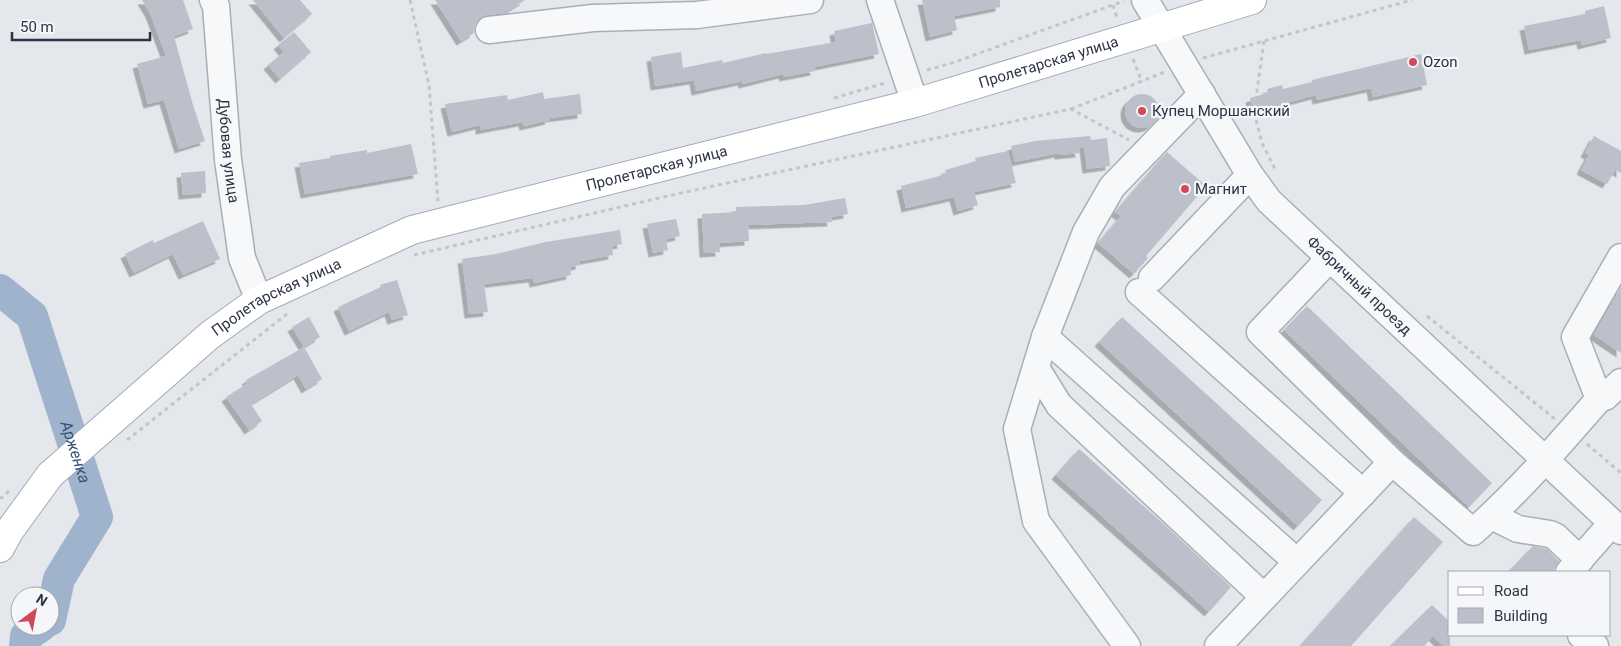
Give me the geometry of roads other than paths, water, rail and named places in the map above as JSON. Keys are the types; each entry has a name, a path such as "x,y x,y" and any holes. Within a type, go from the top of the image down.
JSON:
{"main road":[{"name":"Пролетарская улица","path":"3,532 50,474 115,435 210,335 259,300 412,230 915,104 1252,0"}],"street":[{"name":"Дубовая улица","path":"213,0 216,6 228,160 242,258 259,300"},
{"path":"489,30 593,18 698,15 810,0"},
{"path":"880,0 915,104"},
{"name":"Фабричный проезд","path":"1145,0 1250,175 1269,201 1617,527"},
{"path":"1128,646 1036,521 1017,429 1045,337 1086,232 1112,187 1202,94"},
{"path":"1250,175 1146,285 1363,493"},
{"path":"1599,398 1575,337 1621,257"},
{"path":"1330,258 1260,332 1392,462 1473,532 1546,461 1599,398 1605,397 1621,382"},
{"path":"1045,337 1297,562"},
{"path":"1036,368 1059,405 1264,597"},
{"path":"1218,646 1392,462"},
{"path":"1494,513 1500,520 1518,529 1550,534 1556,537 1575,566 1617,527"},
{"path":"1582,636 1594,646"}],"waterway":[{"name":"Арженка","path":"0,290 32,316 97,517 59,579 57,586"},
{"name":"Арженка","path":"25,646 26,636"}],"place":[{"name":"Ozon","path":"1413,62"},
{"name":"Купец Моршанский","path":"1142,111"},
{"name":"Магнит","path":"1185,189"}]}
